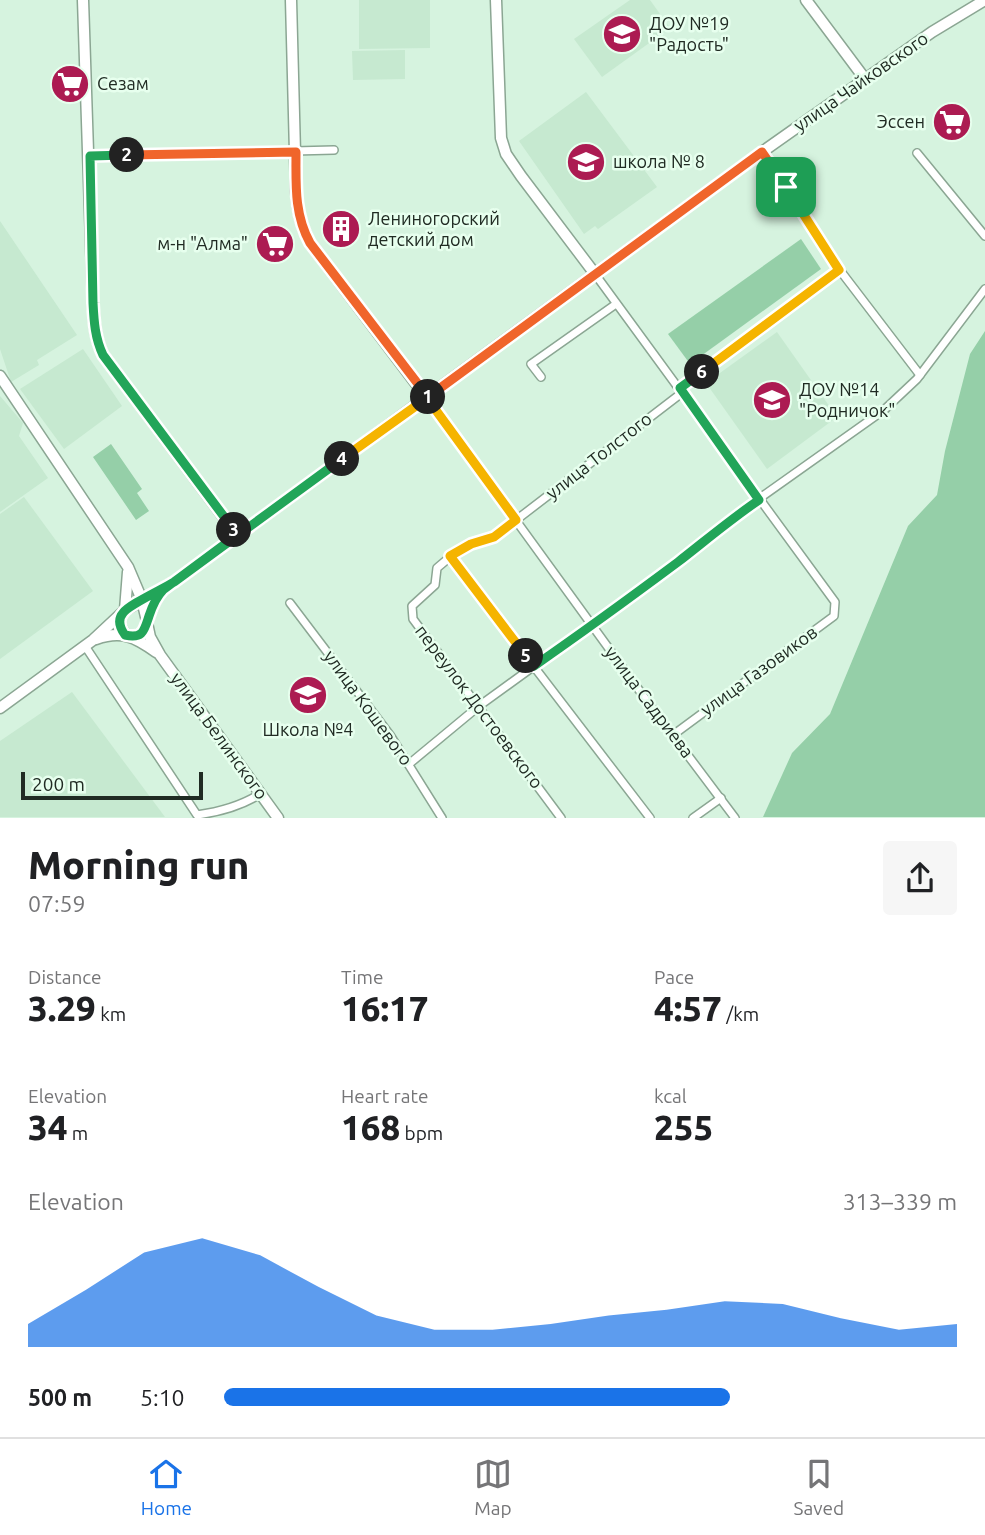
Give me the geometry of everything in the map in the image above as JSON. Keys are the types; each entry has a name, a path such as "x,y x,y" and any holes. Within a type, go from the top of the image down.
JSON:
{"street":[{"path":"83,0 93,303 97,342 103,355 237,535"},
{"name":"улица Садриева","path":"291,0 297,206 303,230 310,243 735,817"},
{"path":"496,0 501,138 506,153 759,500"},
{"path":"806,0 865,79"},
{"name":"улица Чайковского","path":"0,708 89,643 124,611 163,590 762,152 932,32 985,0"},
{"path":"90,156 334,150"},
{"path":"762,152 839,270 920,375"},
{"path":"917,153 985,236"},
{"name":"улица Толстого","path":"516,520 839,270"},
{"path":"409,764 479,706 884,410 920,375 985,289"},
{"path":"541,377 531,364 616,304"},
{"path":"0,376 128,567 142,600 150,635 160,654"},
{"name":"улица Газовиков","path":"673,734 834,615 835,602 759,500"},
{"path":"516,520 494,537 471,544 450,556 650,817"},
{"name":"переулок Достоевского","path":"450,556 438,568 435,585 412,606 413,619 561,817"},
{"path":"128,567 120,626 127,635 160,654"},
{"path":"163,590 158,595 142,633 116,634 89,643 197,815 214,813 260,794"},
{"name":"улица Кошевого","path":"290,603 390,735 442,817"},
{"path":"124,611 139,610 147,622"},
{"name":"улица Белинского","path":"160,654 278,817"},
{"path":"693,817 720,798"}],"shaded area":[{"path":"359,0 430,0 430,48 359,49"},
{"name":"ДОУ №19 \"Радость\"","path":"630,0 650,0 670,28 602,77 574,39"},
{"path":"405,50 405,79 353,80 352,51"},
{"name":"школа № 8","path":"586,92 657,187 598,229 595,226 584,234 519,141"},
{"path":"0,221 77,335 37,360 39,365 11,382 0,349"},
{"path":"801,239 821,269 690,364 668,334"},
{"path":"985,331 985,817 763,817 792,753 830,714 908,526 937,495 945,451 970,354"},
{"name":"ДОУ №14 \"Родничок\"","path":"777,332 837,417 767,469 706,383"},
{"path":"83,349 122,406 64,449 20,389"},
{"path":"0,396 23,423 19,436 48,478 0,512"},
{"path":"111,444 142,489 137,493 149,511 136,520 93,457"},
{"path":"24,497 93,591 0,659 0,514"},
{"path":"72,692 165,817 0,817 0,741"}],"place":[{"name":"ДОУ №19 \"Радость\"","path":"622,34"},
{"name":"Сезам","path":"70,84"},
{"name":"Эссен","path":"952,122"},
{"name":"школа № 8","path":"586,162"},
{"name":"Лениногорский детский дом","path":"341,229"},
{"name":"м-н \"Алма\"","path":"275,244"},
{"name":"ДОУ №14 \"Родничок\"","path":"772,400"},
{"name":"Школа №4","path":"308,695"}],"route":[{"path":"786,187 762,152 427,398 303,230 297,206 296,152 90,156 93,303 97,342 103,355 237,535 158,595 142,633 125,635 119,622 125,610 163,590 237,535 427,398 516,520 494,537 471,544 450,556 534,666 759,500 680,388 839,270 786,187"}]}
